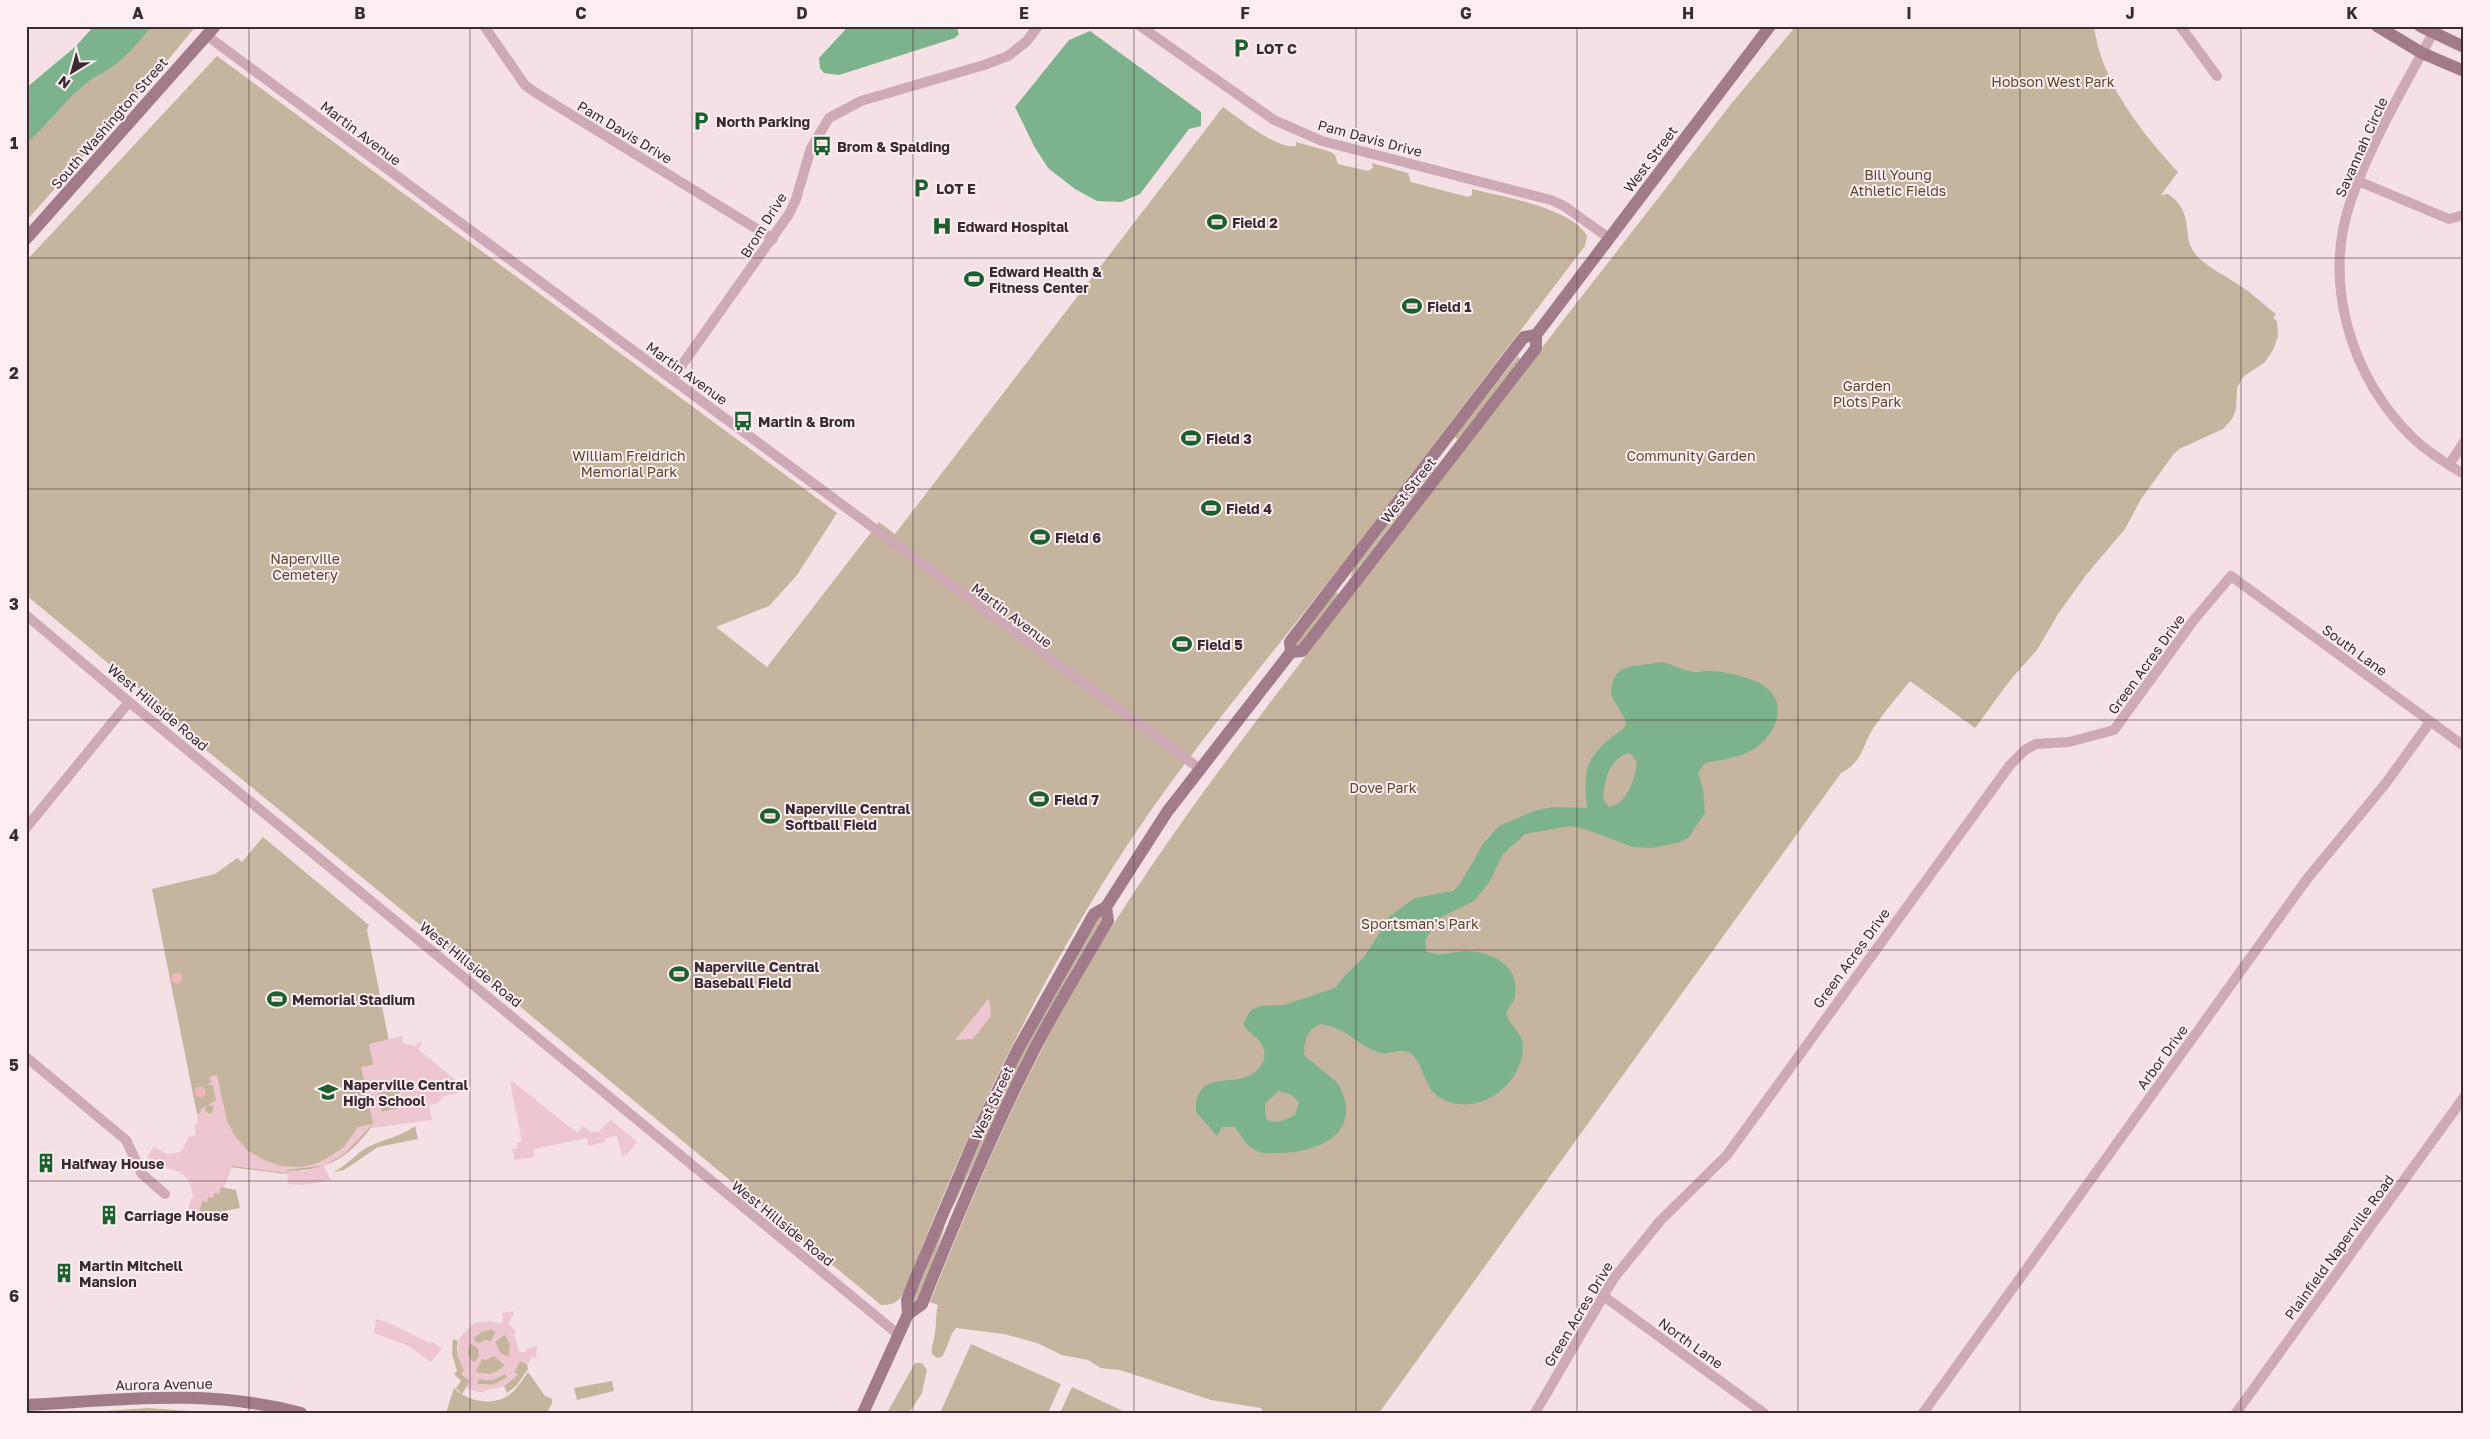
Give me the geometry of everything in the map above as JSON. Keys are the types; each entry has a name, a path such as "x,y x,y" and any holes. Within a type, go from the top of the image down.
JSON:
{"street":[{"name":"Pam Davis Drive","path":"484,26 525,85 773,239"},
{"name":"Brom Drive","path":"672,379 773,239 796,199 811,148 829,118 861,101 984,65 1008,56 1027,40 1038,26"},
{"name":"Pam Davis Drive","path":"1140,26 1274,120 1322,141 1551,200 1564,206 1609,238"},
{"name":"West Street","path":"863,1413 908,1314 922,1304 972,1181 1016,1086 1059,1005 1108,921 1106,906 1167,812 1291,652 1290,642 1524,337 1536,335 1770,26"},
{"path":"2180,26 2217,76"},
{"path":"2376,26 2422,53 2464,71"},
{"path":"2420,26 2464,47"},
{"name":"South Washington Street","path":"26,239 210,31"},
{"name":"Martin Avenue","path":"210,31 672,379 1200,769"},
{"name":"Savannah Circle","path":"2432,33 2358,181 2345,222 2340,261 2343,308 2353,346 2374,390 2392,416 2415,440 2464,474"},
{"path":"2358,181 2450,219 2464,215"},
{"path":"2449,465 2464,442"},
{"name":"South Lane","path":"2230,576 2464,746"},
{"name":"Green Acres Drive","path":"1534,1413 1602,1295 1660,1221 1727,1155 1844,990 2010,765 2025,750 2036,744 2069,742 2114,730 2193,621 2230,576"},
{"name":"West Hillside Road","path":"26,614 129,702 899,1335"},
{"path":"26,828 129,702"},
{"name":"Arbor Drive","path":"1922,1413 2307,879 2386,783 2430,722"},
{"path":"26,1057 126,1140 142,1174 165,1194"},
{"name":"Plainfield Naperville Road","path":"2236,1413 2464,1097"},
{"name":"North Lane","path":"1602,1295 1764,1413"},
{"name":"Aurora Avenue","path":"26,1406 177,1396 223,1398 301,1413"}],"green space":[{"path":"152,26 196,26 153,78 26,221 26,144 80,89 120,60"},
{"path":"1796,26 2094,26 2098,47 2114,86 2137,123 2178,172 2161,195 2168,194 2177,202 2182,210 2192,250 2208,265 2244,288 2276,314 2273,317 2277,322 2278,336 2273,350 2265,362 2243,377 2237,388 2236,409 2232,419 2223,429 2179,449 2173,455 2141,499 2125,529 2086,575 2058,614 2037,650 2011,679 1975,728 1910,681 1874,727 1858,758 1849,768 1841,773 1379,1413 1263,1413 1261,1408 1211,1400 1120,1370 1101,1368 1088,1360 1062,1355 1037,1343 1004,1334 956,1328 942,1357 937,1358 932,1354 932,1350 938,1305 930,1302 982,1176 1020,1093 1061,1012 1145,875 1279,690 1731,104"},
{"path":"217,56 837,513 797,575 769,606 716,627 767,667 879,522 895,534 1223,107 1258,132 1279,143 1296,146 1296,142 1331,152 1335,155 1338,164 1368,171 1373,168 1372,163 1408,173 1411,182 1468,197 1472,195 1472,189 1535,205 1551,210 1566,218 1579,226 1587,236 1585,246 1329,581 1190,757 1113,867 1053,969 998,1074 973,1127 905,1290 896,1302 881,1305 500,990 141,697 144,693 26,595 26,261"},
{"path":"1518,356 1520,360 1458,439 1456,439 1455,436"},
{"path":"1435,464 1436,467 1351,577 1352,571"},
{"path":"1337,592 1338,595 1298,648 1294,645"},
{"name":"Memorial Stadium","path":"263,837 369,925 367,930 397,1082 401,1081 403,1086 398,1087 403,1107 382,1112 363,1138 343,1156 332,1163 304,1170 288,1171 287,1174 230,1167 210,1127 199,1124 152,889 215,874 237,858 242,862"},
{"path":"1099,916 1102,919 1071,971 1004,1099 952,1209 1003,1089 1051,999"},
{"path":"415,1126 418,1139 378,1147 344,1170 333,1172 343,1167 368,1147 404,1133"},
{"path":"221,1187 236,1190 240,1208 198,1216 202,1201"},
{"path":"945,1226 921,1298 912,1304 941,1231"},
{"path":"491,1329 496,1332 491,1341 485,1340 479,1344 473,1339 481,1332"},
{"path":"505,1334 510,1344 509,1357 500,1353 495,1342"},
{"path":"453,1339 458,1341 458,1356 470,1381 462,1394 456,1388 461,1381 454,1374 457,1371 452,1354"},
{"path":"470,1343 478,1348 480,1356 474,1363 469,1358 468,1353"},
{"path":"971,1344 1061,1384 1048,1413 940,1413"},
{"path":"494,1356 505,1365 502,1368 487,1374 475,1372 482,1359"},
{"path":"520,1361 527,1364 528,1369 517,1385 507,1393 504,1386 518,1375 514,1372"},
{"path":"915,1363 922,1363 927,1370 922,1393 909,1413 887,1413"},
{"path":"528,1372 545,1396 552,1399 547,1413 446,1413 454,1388 466,1397 481,1401 496,1401 513,1392"},
{"path":"505,1374 508,1377 493,1385 477,1384 478,1379 493,1380"},
{"path":"612,1381 614,1391 577,1400 574,1388"},
{"path":"1072,1387 1127,1413 1060,1413"},
{"path":"148,1408 215,1413 79,1413"}],"sand":[{"path":"177,972 183,978 177,984 171,978"},
{"path":"198,1087 202,1087 205,1092 204,1096 198,1097 195,1094 195,1090"}],"shaded area":[{"path":"94,26 152,26 126,55 114,66 90,80 26,144 26,88 75,47"},
{"path":"844,26 956,26 959,34 955,38 839,75 824,73 820,68 819,58 845,30"},
{"path":"1090,31 1201,112 1201,126 1189,129 1140,194 1121,202 1097,201 1075,189 1048,168 1034,146 1015,107 1069,40"},
{"path":"1661,662 1695,672 1712,671 1742,676 1761,684 1776,700 1778,710 1773,729 1767,738 1750,751 1734,757 1705,763 1698,773 1703,789 1705,813 1688,838 1677,843 1651,848 1633,847 1585,829 1570,826 1525,834 1503,854 1490,881 1474,901 1437,919 1425,941 1426,951 1438,954 1462,951 1477,952 1503,963 1513,976 1515,996 1506,1013 1521,1037 1523,1046 1521,1061 1515,1074 1506,1086 1495,1095 1481,1102 1453,1103 1434,1093 1426,1081 1418,1061 1410,1053 1399,1051 1381,1053 1339,1029 1320,1024 1309,1032 1304,1054 1336,1081 1345,1100 1346,1114 1342,1126 1334,1136 1323,1143 1296,1152 1262,1153 1249,1146 1235,1127 1222,1127 1217,1136 1196,1112 1197,1098 1199,1092 1211,1083 1251,1075 1263,1062 1263,1047 1243,1024 1251,1010 1261,1006 1284,1005 1335,988 1364,957 1390,916 1415,898 1453,891 1460,884 1483,844 1499,826 1534,811 1553,807 1587,808 1586,780 1589,764 1598,750 1625,727 1626,721 1611,695 1612,684 1616,676 1620,671 1627,668","holes":["1628,753 1637,762 1632,782 1626,796 1616,805 1609,807 1603,799 1606,778 1616,761","1278,1091 1290,1094 1299,1102 1295,1115 1273,1122 1266,1119 1265,1106 1267,1101"]},
{"path":"989,998 991,1016 973,1039 955,1040"},
{"path":"403,1036 402,1043 414,1046 421,1041 422,1043 418,1049 464,1087 464,1091 444,1096 438,1103 429,1105 432,1120 371,1128 372,1125 344,1154 325,1165 287,1170 286,1173 232,1166 224,1188 221,1187 219,1194 214,1193 213,1198 208,1197 207,1202 202,1201 198,1216 190,1218 188,1209 193,1195 188,1179 180,1172 159,1166 147,1157 154,1147 167,1154 177,1153 182,1150 189,1137 196,1135 194,1124 199,1123 197,1113 200,1114 201,1109 206,1106 205,1112 212,1114 214,1106 208,1105 216,1100 213,1085 208,1083 211,1083 210,1077 217,1075 227,1121 235,1136 247,1150 264,1160 281,1166 302,1167 318,1163 343,1148 358,1127 373,1124 361,1067 373,1065 369,1044","holes":["400,1089 403,1107 382,1112 378,1093"]},
{"path":"512,1081 577,1133 583,1126 591,1132 598,1132 611,1120 637,1142 626,1155 622,1156 617,1136 605,1138 605,1142 588,1146 587,1138 533,1149 534,1157 515,1160 512,1149 518,1148 517,1143 522,1141 510,1083"},
{"path":"323,1165 331,1180 304,1185 288,1184 287,1171 305,1171"},
{"path":"513,1311 514,1315 508,1323 516,1332 514,1333 519,1352 526,1352 526,1349 537,1346 536,1358 531,1357 529,1364 520,1361 514,1372 518,1375 502,1387 485,1390 484,1393 468,1389 466,1388 470,1381 461,1374 464,1370 457,1355 460,1337 474,1323 491,1321 500,1324 503,1320 502,1313","holes":["491,1329 496,1332 491,1341 485,1340 479,1344 473,1339 481,1332","505,1334 510,1344 509,1357 500,1353 495,1342","470,1343 478,1348 479,1356 474,1363 467,1354","494,1356 505,1365 501,1370 490,1374 475,1372 482,1359 487,1360","505,1374 508,1377 489,1385 477,1384 479,1379 493,1380"]},
{"path":"376,1319 387,1322 429,1343 431,1341 442,1349 431,1362 409,1346 374,1333"}],"place":[{"name":"LOT C","path":"1241,48"},
{"name":"North Parking","path":"701,121"},
{"name":"Brom & Spalding","path":"822,146"},
{"name":"LOT E","path":"921,188"},
{"name":"Field 2","path":"1217,222"},
{"name":"Edward Hospital","path":"942,226"},
{"name":"Edward Health & Fitness Center","path":"974,279"},
{"name":"Field 1","path":"1412,306"},
{"name":"Martin & Brom","path":"743,421"},
{"name":"Field 3","path":"1191,438"},
{"name":"Field 4","path":"1211,508"},
{"name":"Field 6","path":"1040,537"},
{"name":"Field 5","path":"1182,644"},
{"name":"Field 7","path":"1039,799"},
{"name":"Naperville Central Softball Field","path":"770,816"},
{"name":"Naperville Central Baseball Field","path":"679,974"},
{"name":"Memorial Stadium","path":"277,999"},
{"name":"Naperville Central High School","path":"328,1092"},
{"name":"Halfway House","path":"46,1163"},
{"name":"Carriage House","path":"109,1215"},
{"name":"Martin Mitchell Mansion","path":"64,1273"}],"park label":[{"name":"Hobson West Park","path":"2053,81"},
{"name":"Bill Young Athletic Fields","path":"1898,182"},
{"name":"Garden Plots Park","path":"1867,394"},
{"name":"Community Garden","path":"1691,455"},
{"name":"William Freidrich Memorial Park","path":"629,464"},
{"name":"Naperville Cemetery","path":"305,566"},
{"name":"Dove Park","path":"1383,787"},
{"name":"Sportsman's Park","path":"1420,923"}]}
